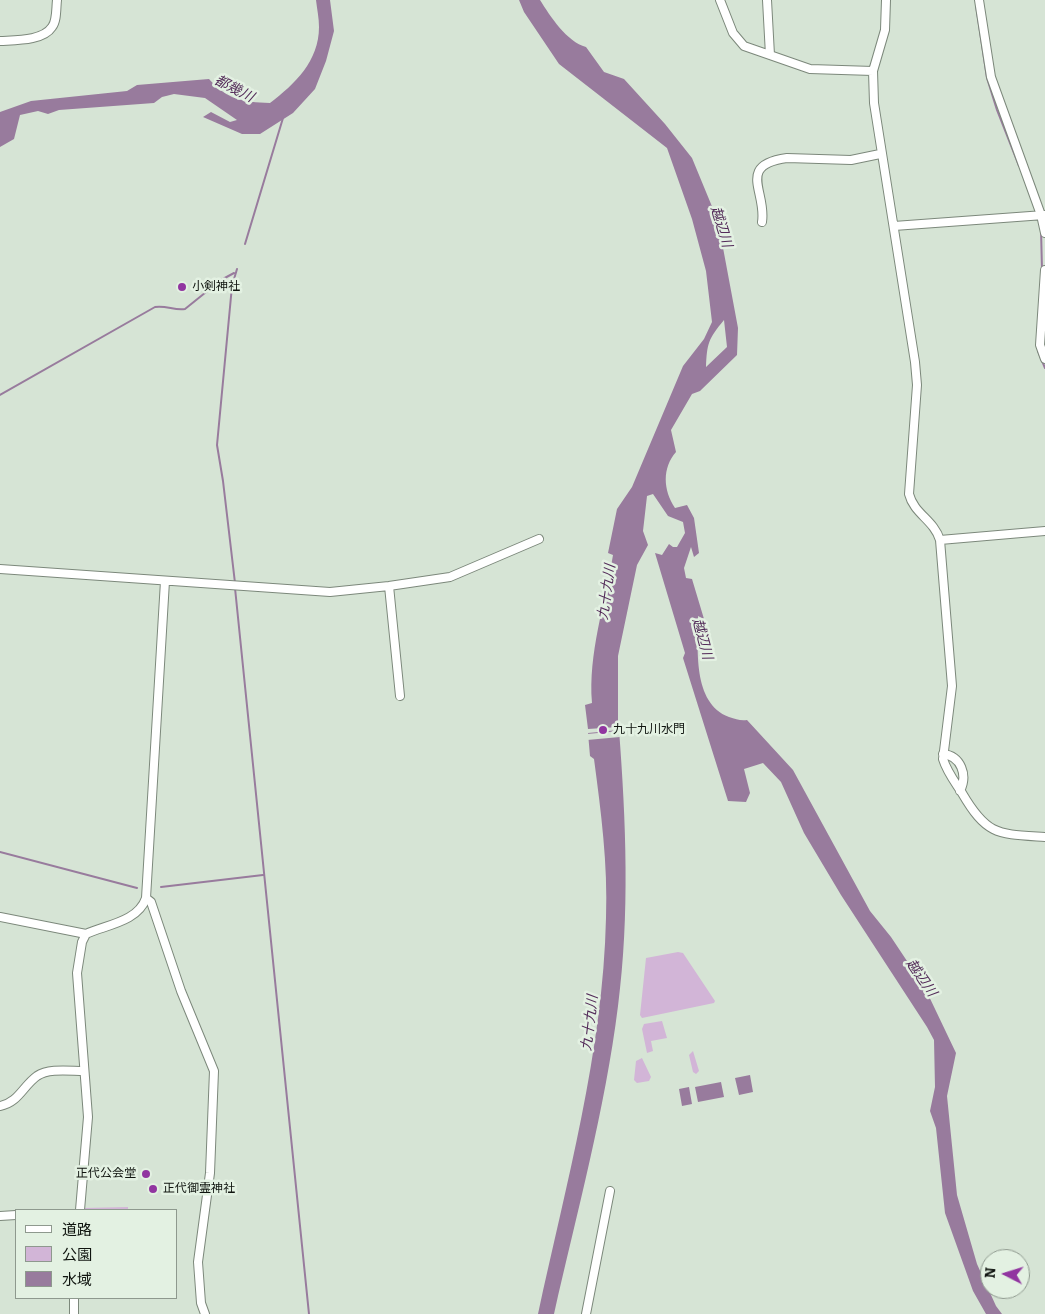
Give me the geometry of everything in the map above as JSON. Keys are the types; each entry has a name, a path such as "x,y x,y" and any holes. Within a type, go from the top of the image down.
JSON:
{"street":[{"path":"0,41 31,38 48,31 54,25 57,0"},
{"path":"720,0 724,15 740,43 810,69 873,71"},
{"path":"767,0 770,55"},
{"path":"886,0 885,30 873,71 874,103 880,154 894,226 915,362 916,385 909,494 915,508 935,527 940,540 952,686 943,754 946,768 974,813 986,827 1006,834 1045,837"},
{"path":"979,0 991,77 1045,233"},
{"path":"762,222 761,200 756,174 765,166 787,158 851,160 880,154"},
{"path":"894,226 1040,215"},
{"path":"1045,270 1040,345 1045,359"},
{"path":"940,540 1045,531"},
{"path":"0,569 318,592 389,586 450,576 539,539"},
{"path":"0,917 86,934 113,925 134,914 143,906 146,898 164,581"},
{"path":"389,586 400,696"},
{"path":"943,754 951,756 960,763 963,778 960,791"},
{"path":"146,898 151,902 181,991 205,1044 214,1071 210,1173 198,1262 199,1287 205,1314"},
{"path":"80,1209 88,1129 77,973 82,942 86,934"},
{"path":"0,1106 16,1100 38,1075 49,1072 84,1071"},
{"path":"586,1314 610,1191"},
{"path":"0,1216 15,1215"},
{"path":"74,1299 74,1314"}],"green space":[{"path":"678,952 683,953 715,1001 714,1003 642,1018 640,1015 646,958"},
{"path":"662,1021 667,1038 651,1041 653,1051 647,1053 642,1029 644,1024"},
{"path":"693,1051 699,1071 696,1074 693,1072 689,1055"},
{"path":"642,1058 651,1077 649,1081 637,1083 634,1080 636,1061"},
{"path":"128,1207 128,1209 84,1209"}],"water":[{"path":"316,0 330,0 334,31 326,61 315,89 293,113 260,134 242,134 203,117 211,112 230,122 237,120 205,98 174,94 162,97 154,103 59,110 48,114 38,111 20,115 14,139 0,147 0,112 31,101 127,91 137,85 209,79 229,96 243,101 270,103 304,71 315,51 319,27"},
{"name":"九十九川","path":"519,0 540,0 560,28 572,40 586,47 604,72 624,79 665,124 692,158 718,221 738,328 737,355 700,391 692,394 671,430 676,452 671,458 666,472 666,487 675,508 687,505 694,518 699,553 694,557 691,547 684,568 686,578 692,579 704,619 698,616 698,658 703,687 709,700 717,710 729,717 747,720 793,770 870,911 891,937 925,988 956,1053 947,1096 957,1195 980,1271 980,1299 993,1299 1002,1314 986,1314 973,1291 945,1213 936,1128 930,1111 935,1087 934,1040 841,895 804,833 781,782 763,763 744,769 750,793 746,802 728,801 683,658 685,653 655,553 662,555 669,544 677,547 685,533 683,522 668,516 653,494 647,496 643,531 648,545 637,565 618,656 618,727 588,729 585,705 592,703 592,666 613,555 608,553 617,509 632,487 683,366 704,339 712,322 706,271 692,219 667,148 559,64 524,12","holes":["724,320 727,347 706,367 709,342"]},
{"path":"619,730 626,868 622,972 618,1006 606,1084 554,1314 538,1314 591,1068 603,968 606,918 605,858 594,759 590,756 588,733"},
{"path":"750,1075 753,1092 739,1095 735,1078"},
{"path":"721,1082 724,1097 698,1102 695,1087"},
{"path":"689,1087 692,1104 682,1106 679,1089"}],"pier":[{"path":"620,731 620,737 587,740 587,734"}],"waterway":[{"path":"976,5 987,78 997,110 1019,166"},
{"path":"245,244 283,118"},
{"path":"1041,229 1042,270"},
{"path":"235,583 217,445 232,286 237,269"},
{"path":"0,395 155,307 185,309 221,280 234,273"},
{"path":"1037,339 1039,312"},
{"path":"1038,351 1045,368"},
{"path":"235,588 309,1314"},
{"path":"0,852 137,888"},
{"path":"161,887 263,875"}],"place":[{"name":"小剣神社","path":"182,287"},
{"name":"九十九川水門","path":"603,730"},
{"name":"正代公会堂","path":"146,1174"},
{"name":"正代御霊神社","path":"153,1189"}],"water label":[{"name":"都幾川","path":"234,89"},
{"name":"越辺川","path":"721,227"},
{"name":"越辺川","path":"702,639"},
{"name":"越辺川","path":"921,978"}]}
